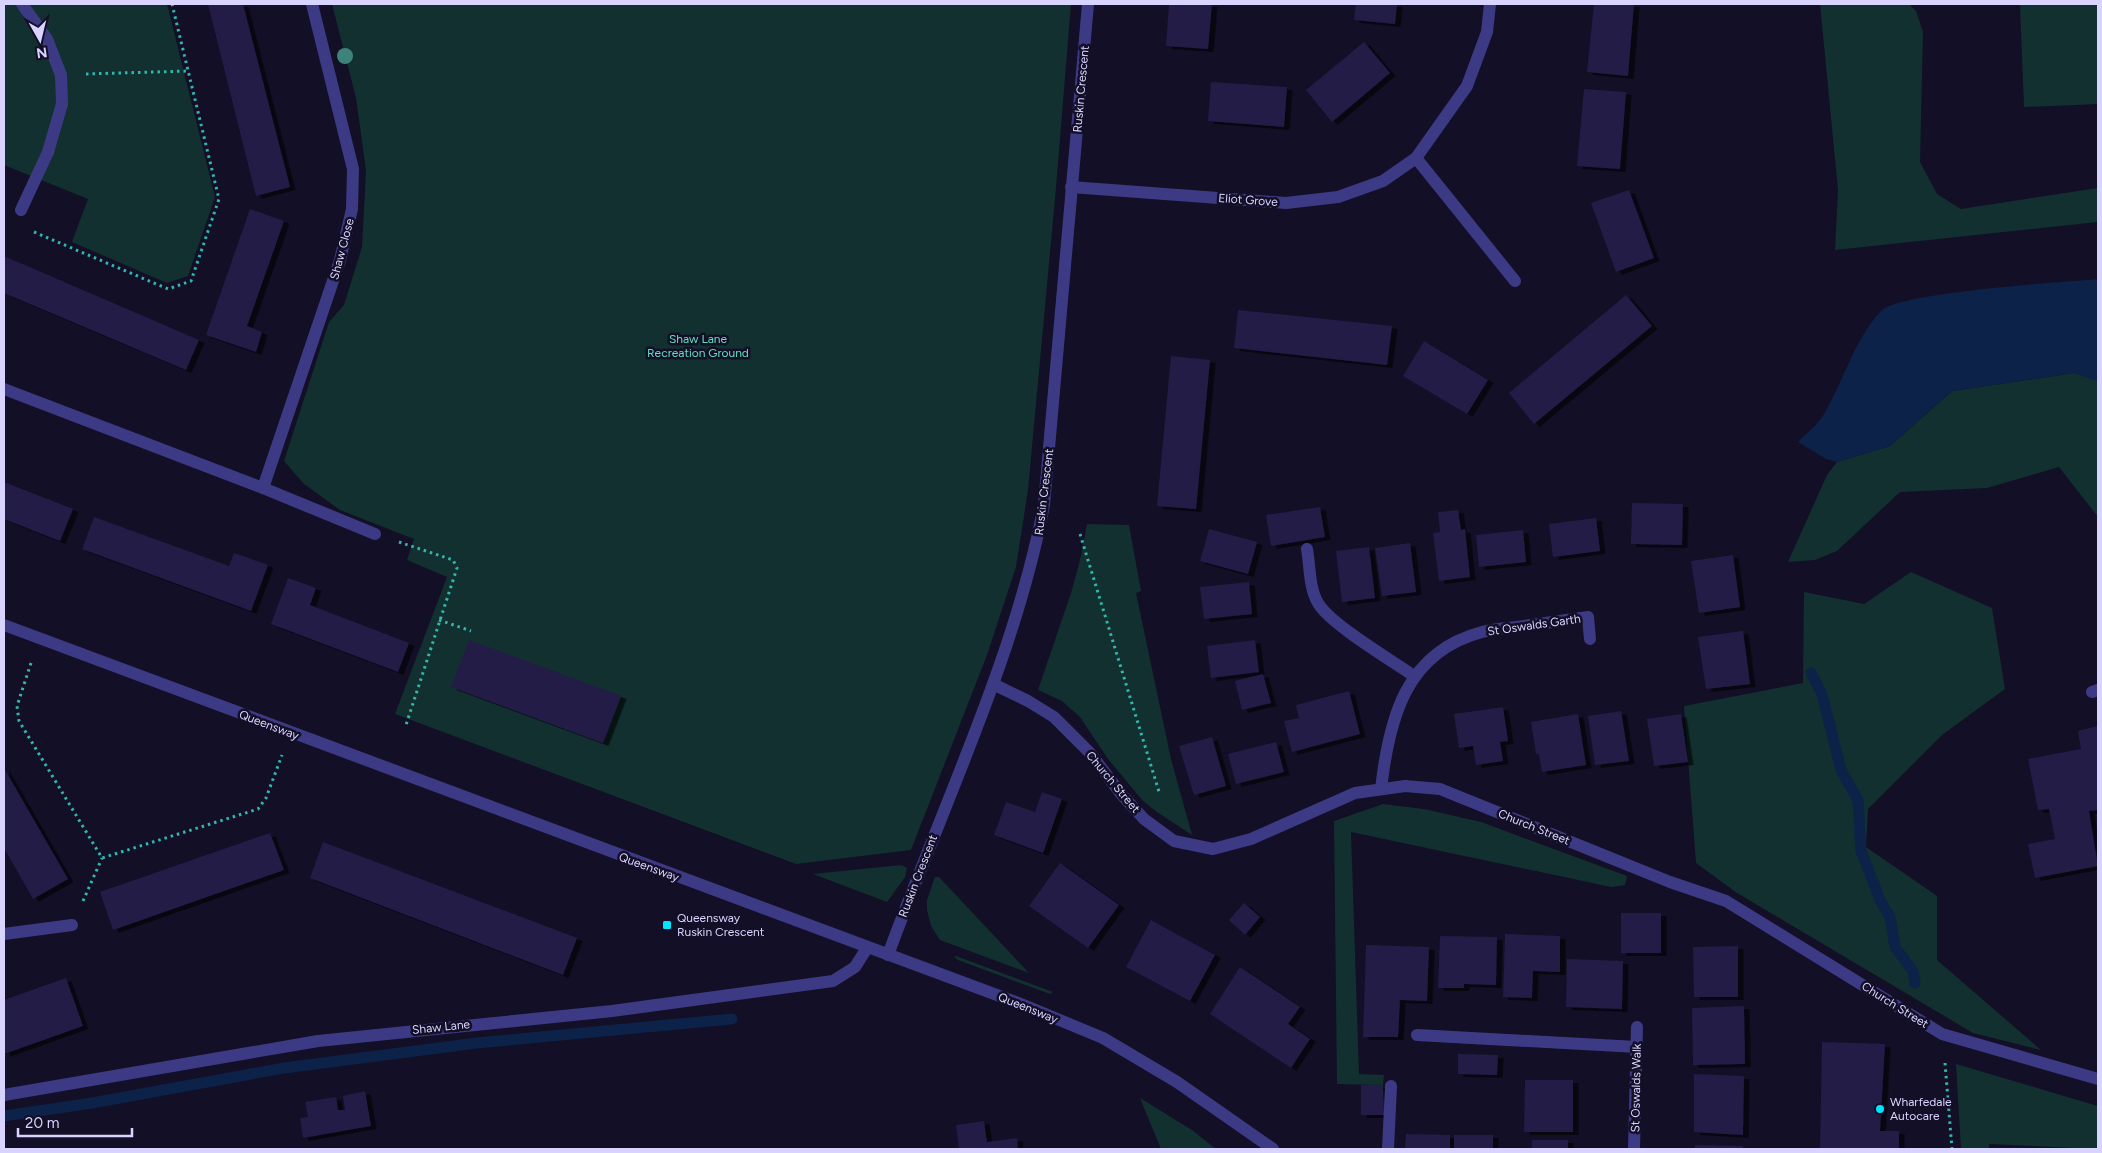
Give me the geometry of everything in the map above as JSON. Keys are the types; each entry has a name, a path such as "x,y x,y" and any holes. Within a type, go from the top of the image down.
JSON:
{"street":[{"path":"21,210 48,152 62,104 60,75 47,39 22,4"},
{"name":"Shaw Close","path":"263,488 340,260 352,209 353,170 312,4"},
{"name":"Ruskin Crescent","path":"888,955 993,684 1035,556 1044,505 1088,4"},
{"name":"Eliot Grove","path":"1071,186 1286,203 1338,197 1383,181 1416,158 1467,86 1487,32 1490,4"},
{"path":"1416,158 1515,281"},
{"path":"4,389 263,488 375,534"},
{"path":"1307,550 1313,588 1318,603 1330,617 1414,676"},
{"name":"St Oswalds Garth","path":"1381,788 1385,752 1395,717 1414,676 1437,652 1483,631 1588,617 1590,638"},
{"name":"Queensway","path":"4,625 289,733 1020,1004 1102,1038 1176,1082 1272,1149"},
{"name":"Church Street","path":"993,684 1028,701 1054,717 1090,753 1122,795 1144,819 1174,841 1213,848 1251,839 1355,793 1405,786 1440,789 1670,882 1726,901 1942,1034 2098,1079"},
{"path":"4,934 72,925"},
{"name":"Shaw Lane","path":"4,1095 318,1040 612,1011 833,981 855,967 867,948"},
{"name":"St Oswalds Walk","path":"1634,1149 1638,1027"},
{"path":"1417,1035 1637,1047"},
{"path":"1388,1149 1391,1086"}],"path":[{"path":"33,232 168,289 191,281 219,199 172,4"},
{"path":"60,75 188,72"},
{"path":"375,534 453,560 457,568 406,725"},
{"path":"1080,534 1174,841"},
{"path":"439,620 471,631"},
{"path":"40,638 17,706 19,721 102,858"},
{"path":"72,925 102,858 258,808 269,792 289,733"},
{"path":"1942,1034 1952,1149"}],"green space":[{"path":"4,4 167,4 215,197 188,276 167,283 72,242 88,199 4,165"},
{"name":"Shaw Lane Recreation Ground","path":"332,4 1071,4 1028,490 1016,567 987,655 911,850 796,864 395,714 447,577 407,560 414,539 340,510 304,484 284,461 329,322 344,305 362,247 366,170 356,98"},
{"path":"1820,4 1909,4 1916,11 1923,32 1920,162 1937,194 1961,209 2098,188 2098,222 1835,250 1838,190"},
{"path":"2020,4 2098,4 2098,104 2024,107"},
{"path":"2074,373 2098,381 2098,517 2059,467 1987,488 1900,492 1837,551 1815,560 1788,562 1827,475 1837,462 1890,446 1952,391"},
{"path":"1087,524 1129,525 1141,591 1136,593 1171,759 1192,835 1143,801 1108,759 1080,717 1062,701 1038,690 1072,590"},
{"path":"1911,572 1992,608 2005,689 1942,735 1868,809 1866,847 1937,896 1937,960 2041,1050 1973,1033 1737,893 1696,863 1684,706 1803,683 1804,592 1864,604"},
{"path":"1383,804 1424,809 1481,822 1627,876 1625,885 1611,887 1351,832 1359,1074 1384,1075 1383,1085 1337,1084 1334,821"},
{"path":"901,865 907,868 905,877 887,902 813,874"},
{"path":"935,877 939,877 1029,973 940,940 931,926 927,910 927,900"},
{"path":"956,956 1053,992 1050,994 958,960 954,957"},
{"path":"1956,1064 2098,1106 2098,1149 1989,1144 1989,1149 1961,1149"},
{"path":"1140,1098 1192,1130 1216,1149 1161,1149"}],"water":[{"path":"2098,279 2098,381 2074,373 1952,391 1890,446 1837,462 1826,459 1798,442 1816,425 1824,414 1856,347 1881,311 1894,304 1948,293"}],"building":[{"path":"208,4 243,4 290,187 256,196"},
{"path":"1169,4 1212,4 1208,49 1166,46"},
{"path":"1356,4 1397,4 1395,24 1354,20"},
{"path":"1594,4 1634,4 1628,76 1587,72"},
{"path":"1364,42 1390,73 1332,122 1306,90"},
{"path":"1211,82 1287,87 1284,127 1208,121"},
{"path":"1584,89 1626,92 1620,169 1577,166"},
{"path":"1629,190 1654,258 1616,272 1591,203"},
{"path":"250,209 284,221 247,326 262,332 256,352 206,335"},
{"path":"4,256 199,340 186,370 4,293"},
{"path":"1626,295 1652,326 1534,424 1509,393"},
{"path":"1238,310 1392,326 1387,365 1234,348"},
{"path":"1424,341 1488,380 1467,414 1403,376"},
{"path":"1171,356 1210,360 1196,509 1157,506"},
{"path":"4,482 73,509 60,541 4,519"},
{"path":"1632,503 1683,504 1682,545 1631,544"},
{"path":"1320,507 1325,537 1271,546 1266,515"},
{"path":"1458,510 1461,530 1465,529 1470,577 1439,581 1433,533 1440,532 1438,512"},
{"path":"94,517 229,566 234,553 268,565 251,611 82,549"},
{"path":"1596,518 1600,551 1553,557 1549,524"},
{"path":"1209,529 1257,542 1248,574 1200,561"},
{"path":"1523,530 1526,562 1479,567 1476,535"},
{"path":"1410,543 1416,592 1382,596 1375,548"},
{"path":"1369,547 1375,598 1342,602 1336,551"},
{"path":"1733,555 1740,607 1699,613 1691,561"},
{"path":"288,578 316,588 310,605 409,643 398,672 271,624"},
{"path":"1249,582 1252,614 1204,619 1200,587"},
{"path":"1743,631 1750,684 1706,689 1698,637"},
{"path":"469,640 621,696 603,743 451,687"},
{"path":"1255,640 1259,672 1211,678 1207,646"},
{"path":"1263,674 1271,703 1242,710 1235,681"},
{"path":"1349,691 1360,734 1292,752 1284,721 1299,718 1296,705"},
{"path":"1503,707 1508,741 1500,742 1503,761 1476,765 1473,746 1459,748 1454,714"},
{"path":"1621,711 1629,761 1595,765 1588,716"},
{"path":"1578,714 1586,765 1542,772 1539,754 1536,754 1531,722"},
{"path":"1681,714 1688,762 1654,766 1647,719"},
{"path":"2098,726 2098,810 2089,811 2098,866 2035,878 2028,844 2055,839 2049,809 2038,810 2028,759 2081,749 2078,731"},
{"path":"1212,737 1226,786 1194,795 1179,746"},
{"path":"1276,742 1284,772 1236,784 1228,754"},
{"path":"4,768 68,879 33,899 4,848"},
{"path":"1042,792 1062,799 1043,853 994,835 1006,802 1035,812"},
{"path":"270,833 284,870 113,930 100,892"},
{"path":"323,842 577,938 563,975 310,878"},
{"path":"1060,863 1119,905 1088,948 1029,906"},
{"path":"1244,903 1260,917 1245,935 1229,920"},
{"path":"1621,913 1661,913 1661,953 1621,953"},
{"path":"1151,920 1215,955 1190,1001 1126,967"},
{"path":"1505,934 1560,936 1560,972 1533,971 1532,998 1503,997"},
{"path":"1440,936 1497,937 1496,985 1464,984 1464,988 1438,988"},
{"path":"1366,945 1429,947 1427,1001 1400,1000 1398,1037 1363,1037"},
{"path":"1738,946 1738,997 1694,997 1693,947"},
{"path":"1567,959 1623,961 1622,1009 1566,1007"},
{"path":"1240,967 1300,1007 1288,1024 1310,1039 1291,1068 1210,1014"},
{"path":"66,978 83,1026 4,1054 4,1000"},
{"path":"1744,1006 1745,1064 1693,1065 1692,1008"},
{"path":"1822,1042 1885,1044 1880,1131 1899,1131 1899,1149 1820,1149"},
{"path":"1458,1054 1498,1055 1497,1075 1458,1074"},
{"path":"1694,1074 1744,1076 1743,1135 1694,1132"},
{"path":"1525,1080 1573,1080 1573,1132 1524,1132"},
{"path":"1361,1085 1383,1085 1384,1115 1361,1115"},
{"path":"365,1091 371,1126 303,1138 300,1118 308,1117 305,1102 336,1097 338,1110 345,1110 343,1096"},
{"path":"984,1121 987,1142 1017,1138 1018,1149 959,1149 956,1125"},
{"path":"1406,1134 1450,1135 1450,1149 1405,1149"},
{"path":"1454,1135 1493,1135 1493,1149 1454,1149"},
{"path":"1532,1140 1568,1140 1568,1149 1532,1149"},
{"path":"1695,1145 1743,1146 1743,1149 1695,1149"}],"waterway":[{"path":"1811,673 1822,694 1841,770 1858,800 1861,851 1881,902 1890,917 1895,947 1913,971 1915,983"},
{"path":"4,1116 92,1103 284,1068 477,1043 732,1019"}],"place":[{"name":"Queensway Ruskin Crescent","path":"667,925"},
{"name":"Wharfedale Autocare","path":"1880,1109"}]}
